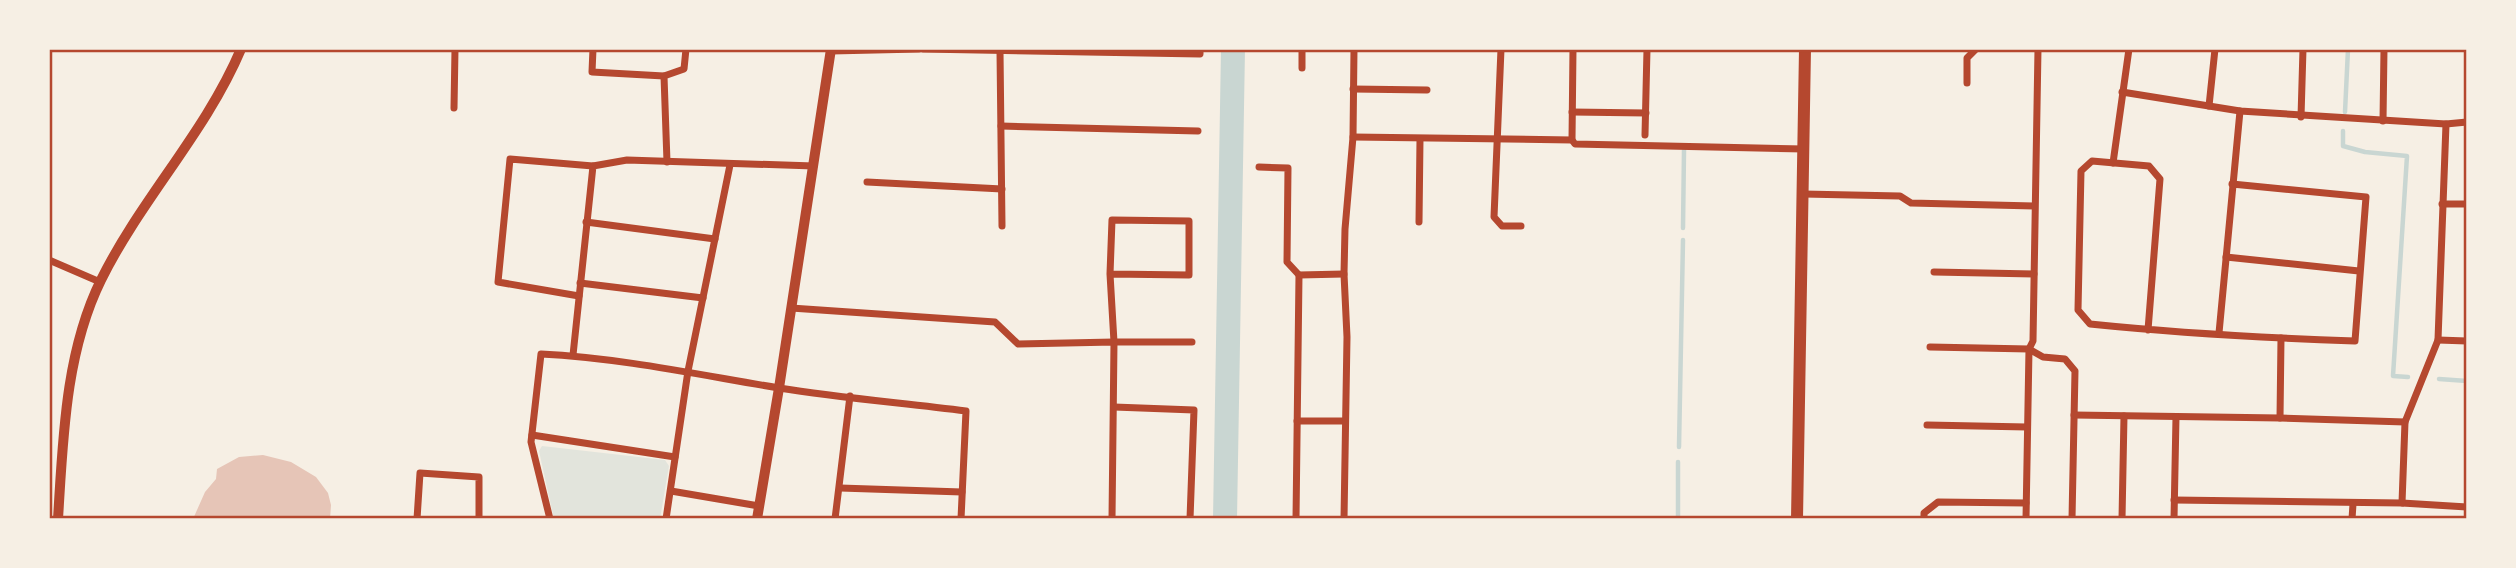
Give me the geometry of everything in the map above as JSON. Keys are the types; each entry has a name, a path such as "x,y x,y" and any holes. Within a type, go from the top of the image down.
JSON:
{"main road":[{"path":"1797,519 1805,49"}],"street":[{"path":"58,519 70,383 85,318 100,282 117,252 229,78 242,49"},
{"path":"454,108 455,49"},
{"path":"593,49 592,72 664,76 684,69 686,49"},
{"path":"757,519 831,50 1200,54 1200,49"},
{"path":"1302,49 1302,68"},
{"path":"1344,519 1347,337 1344,274 1353,137 1354,49"},
{"path":"1501,49 1494,217 1502,226 1521,226"},
{"path":"1573,49 1572,140 1575,144 1804,149"},
{"path":"1646,135 1647,49"},
{"path":"1967,83 1967,58 1976,49"},
{"path":"2026,519 2029,349 2033,341 2038,49"},
{"path":"2113,163 2129,49"},
{"path":"2209,106 2215,49"},
{"path":"2301,117 2303,49"},
{"path":"2383,121 2384,49"},
{"path":"1000,51 1002,226"},
{"path":"664,76 667,162"},
{"path":"1353,89 1427,90"},
{"path":"2122,92 2240,111 2301,117 2446,124 2467,122"},
{"path":"2219,333 2240,111"},
{"path":"1572,113 1646,113"},
{"path":"2402,503 2405,422 2438,340 2446,124"},
{"path":"1001,126 1198,131"},
{"path":"1353,137 1572,140"},
{"path":"1419,222 1420,139"},
{"path":"579,296 498,282 510,159 593,166 627,160 814,166"},
{"path":"2148,330 2160,179 2149,166 2092,161 2081,172 2078,310 2090,324 2148,330 2356,341 2366,197 2232,184"},
{"path":"666,519 688,371 730,165"},
{"path":"573,355 593,166"},
{"path":"1259,167 1288,169 1287,262 1299,275 1296,519"},
{"path":"867,182 1002,189"},
{"path":"1803,194 1900,196 1911,203 2035,206"},
{"path":"2442,204 2467,204"},
{"path":"1110,274 1189,275 1189,221 1112,220 1110,274 1114,407 1111,519"},
{"path":"586,222 715,239"},
{"path":"2225,257 2359,271"},
{"path":"49,260 100,282"},
{"path":"1934,272 2034,274"},
{"path":"1299,275 1344,274"},
{"path":"580,283 703,298"},
{"path":"791,308 995,322 1017,344 1192,342"},
{"path":"2280,418 2281,338"},
{"path":"2438,340 2467,341"},
{"path":"1930,347 2029,349 2043,357 2065,359 2074,371 2072,519"},
{"path":"550,519 531,442 541,354 573,355 688,371 779,388 966,411 961,519"},
{"path":"835,519 850,397"},
{"path":"1114,407 1195,411 1190,519"},
{"path":"2074,415 2405,422"},
{"path":"2122,519 2124,416"},
{"path":"2174,519 2176,417"},
{"path":"1297,421 1345,421"},
{"path":"1927,425 2027,427"},
{"path":"532,435 676,457"},
{"path":"418,519 420,473 479,477 479,519"},
{"path":"840,488 962,492"},
{"path":"671,491 759,506"},
{"path":"2174,500 2402,503 2467,507"},
{"path":"1924,519 1924,513 1938,502 2026,503"},
{"path":"2352,519 2353,504"}],"shaded area":[{"path":"542,446 665,460 669,466 660,519 554,519 539,451"}],"building":[{"path":"263,455 291,462 316,477 328,493 330,519 193,519 205,492 216,479 217,469 239,457"}],"waterway":[{"path":"1225,519 1233,49"},
{"path":"2345,112 2348,49"},
{"path":"2343,131 2343,146 2365,152 2407,156 2393,376 2408,377"},
{"path":"1683,228 1684,150"},
{"path":"1679,447 1683,240"},
{"path":"2439,379 2467,381"},
{"path":"1678,462 1678,519"}]}
